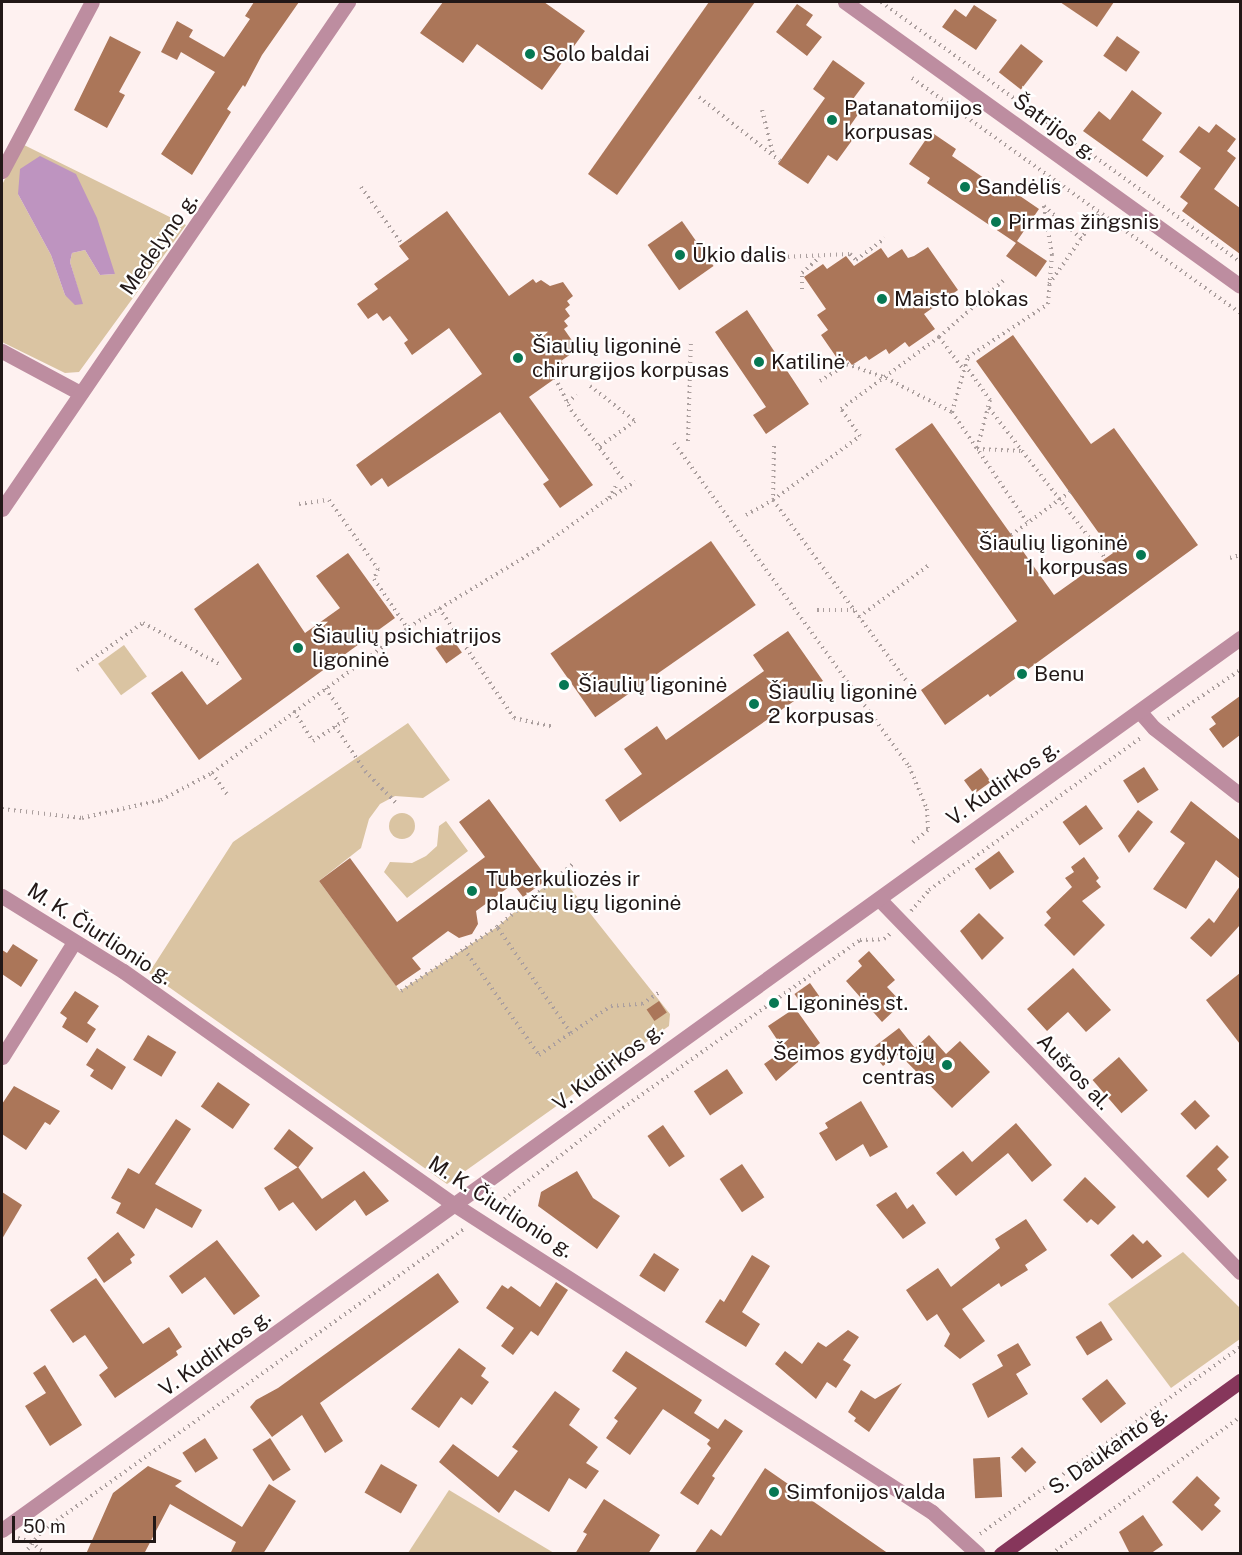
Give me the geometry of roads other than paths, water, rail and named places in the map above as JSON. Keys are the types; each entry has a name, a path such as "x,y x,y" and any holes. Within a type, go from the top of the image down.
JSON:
{"main road":[{"name":"S. Daukanto g.","path":"1001,1554 1240,1381"}],"street":[{"path":"2,171 92,2"},
{"name":"Medelyno g.","path":"2,509 80,393 197,228 348,2"},
{"name":"Šatrijos g.","path":"845,2 1240,286"},
{"path":"2,351 80,393"},
{"name":"V. Kudirkos g.","path":"6,1533 455,1205 1240,638"},
{"path":"1140,712 1154,729 1240,795"},
{"name":"M. K. Čiurlionio g.","path":"2,896 123,971 455,1205 884,1480 950,1526 973,1549"},
{"name":"Aušros al.","path":"879,899 1240,1272"},
{"path":"2,1057 74,942"}],"place":[{"name":"Solo baldai","path":"530,54"},
{"name":"Patanatomijos korpusas","path":"832,120"},
{"name":"Sandėlis","path":"965,187"},
{"name":"Pirmas žingsnis","path":"996,222"},
{"name":"Ūkio dalis","path":"680,255"},
{"name":"Maisto blokas","path":"882,299"},
{"name":"Šiaulių ligoninė chirurgijos korpusas","path":"518,358"},
{"name":"Katilinė","path":"759,362"},
{"name":"Šiaulių ligoninė 1 korpusas","path":"1141,555"},
{"name":"Šiaulių psichiatrijos ligoninė","path":"298,648"},
{"name":"Benu","path":"1022,674"},
{"name":"Šiaulių ligoninė","path":"564,685"},
{"name":"Šiaulių ligoninė 2 korpusas","path":"754,704"},
{"name":"Tuberkuliozės ir plaučių ligų ligoninė","path":"472,891"},
{"name":"Ligoninės st.","path":"774,1003"},
{"name":"Šeimos gydytojų centras","path":"947,1065"},
{"name":"Simfonijos valda","path":"774,1492"}]}
